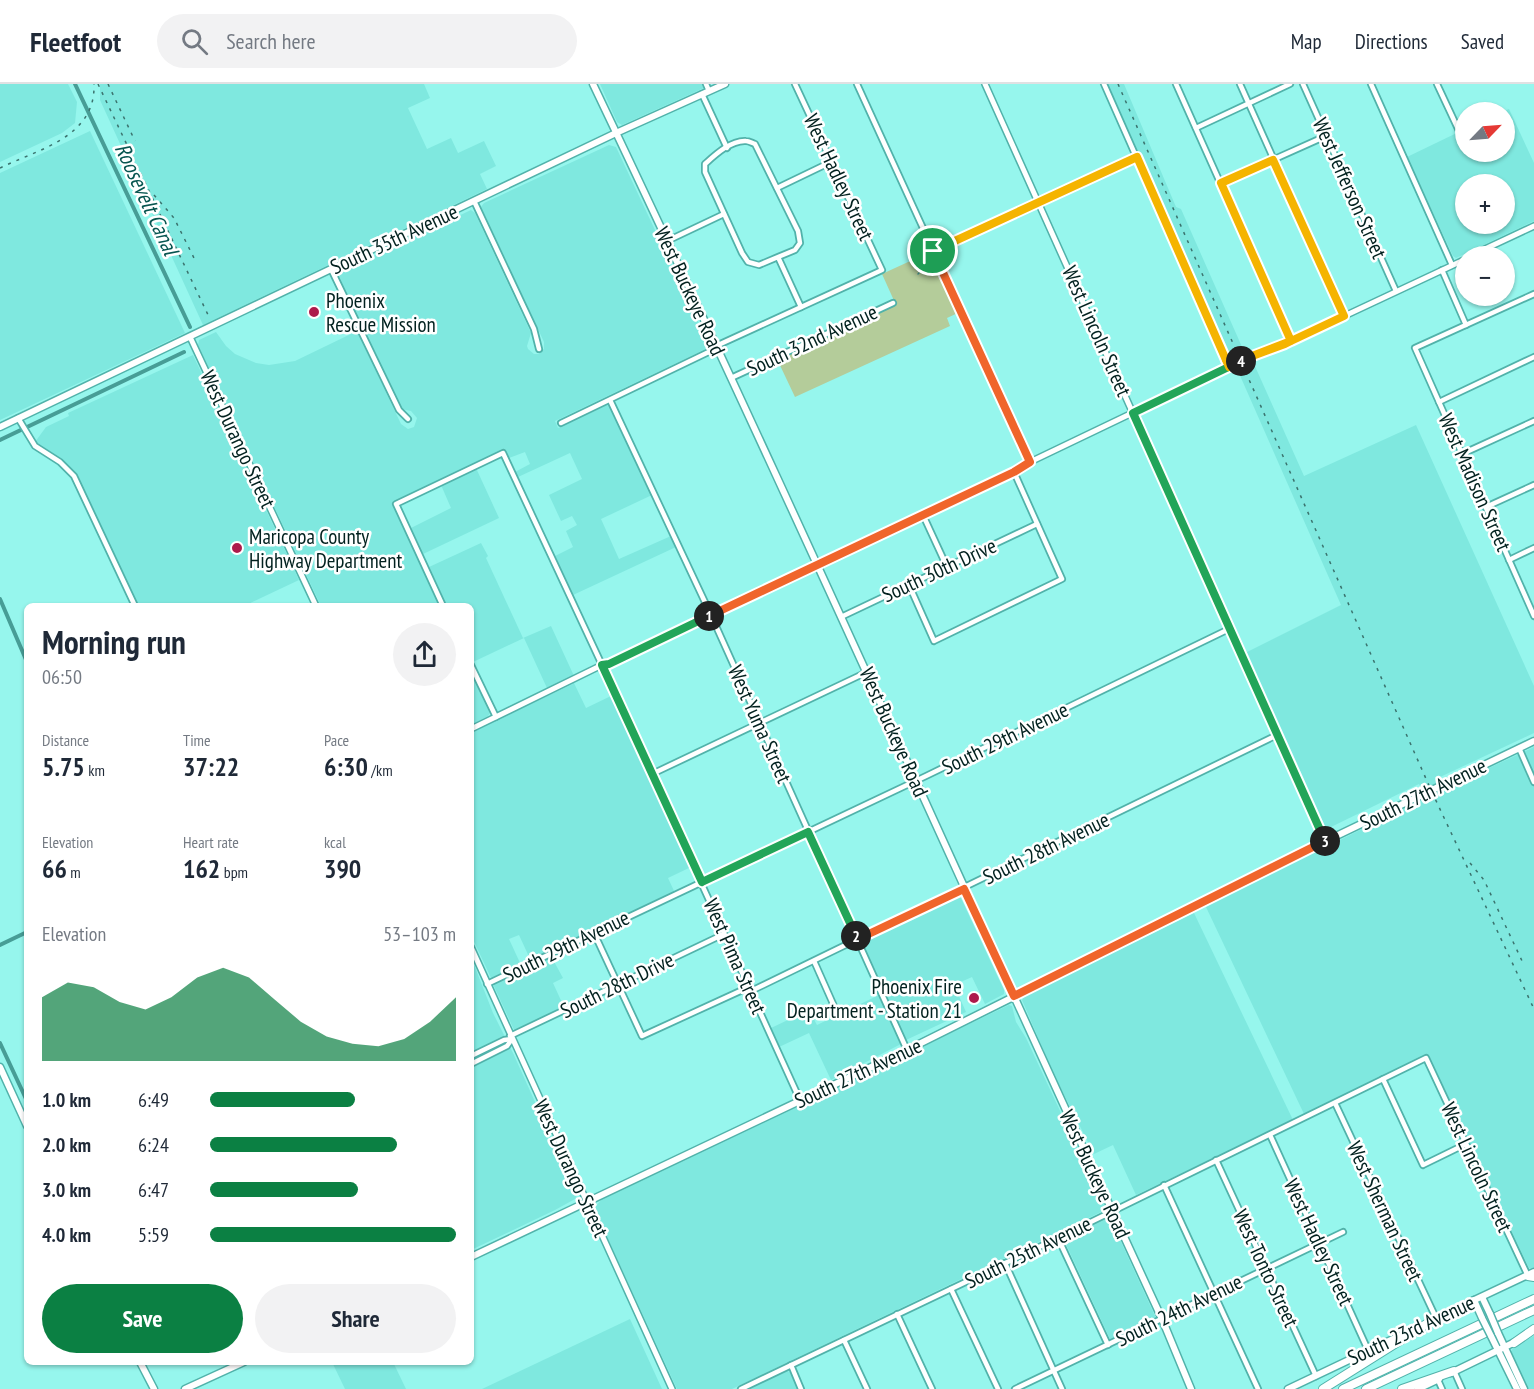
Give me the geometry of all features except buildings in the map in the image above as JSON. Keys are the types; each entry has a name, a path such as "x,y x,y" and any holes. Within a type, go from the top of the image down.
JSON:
{"highway":[{"path":"1343,1389 1534,1299"},
{"path":"1366,1389 1534,1310"},
{"path":"1323,1389 1436,1318"},
{"path":"1514,1342 1534,1331"},
{"path":"1402,1389 1454,1371"}],"main road":[{"name":"West Buckeye Road","path":"593,84 818,564 964,889 1162,1319 1190,1386 1197,1389"},
{"name":"South 35th Avenue","path":"0,427 616,132 702,94 707,87 724,84"},
{"name":"South 27th Avenue","path":"474,1256 907,1050 1325,841 1534,741"},
{"path":"0,1067 24,1119"},
{"name":"South 23rd Avenue","path":"1288,1389 1474,1300 1532,1275"},
{"path":"1482,1297 1524,1389"},
{"path":"1474,1300 1517,1389"},
{"path":"1419,1389 1514,1342"},
{"path":"142,1365 154,1389"},
{"path":"185,1389 237,1365"}],"street":[{"name":"West Hadley Street","path":"795,84 882,270 801,307"},
{"path":"857,84 1030,462"},
{"name":"West Lincoln Street","path":"985,84 1325,841"},
{"path":"1104,84 1229,367"},
{"path":"1176,84 1291,341"},
{"path":"1240,84 1344,316"},
{"path":"1196,128 1290,84"},
{"name":"West Jefferson Street","path":"1303,84 1396,291"},
{"path":"1371,84 1452,265"},
{"path":"1437,84 1455,122"},
{"path":"702,94 727,148"},
{"path":"1221,183 1326,136"},
{"path":"746,141 756,144 777,188 798,231 800,243 795,250 759,266 748,262 705,172 705,164 715,154 727,148 746,141"},
{"path":"933,251 1137,157"},
{"path":"777,188 831,162"},
{"path":"474,201 534,328 540,348"},
{"path":"668,241 724,214"},
{"path":"1491,246 1534,226"},
{"path":"561,423 801,307 778,257"},
{"path":"474,728 1014,472 1030,462 1247,358 1291,341 1455,264"},
{"path":"331,269 399,410 408,418"},
{"path":"1442,270 1466,325 1534,294"},
{"name":"South 32nd Avenue","path":"731,378 893,303"},
{"name":"West Madison Street","path":"1466,325 1415,348 1534,613"},
{"name":"West Durango Street","path":"190,337 315,603"},
{"path":"1439,402 1534,357"},
{"name":"West Yuma Street","path":"610,400 711,615 907,1050"},
{"path":"18,418 35,446 60,462 74,476 134,603"},
{"path":"1462,454 1534,421"},
{"name":"West Pima Street","path":"442,603 396,504 503,453 702,882 800,1100"},
{"path":"909,585 934,641 1062,579 1014,472"},
{"path":"1486,507 1534,485"},
{"path":"923,515 947,567"},
{"name":"South 30th Drive","path":"841,617 1037,524"},
{"path":"1509,560 1534,548"},
{"name":"South 29th Avenue","path":"487,984 808,832 1229,628"},
{"path":"474,671 496,717"},
{"path":"652,774 867,672"},
{"name":"South 28th Avenue","path":"617,985 642,1036 814,961 1277,735"},
{"path":"1519,748 1534,782"},
{"path":"594,933 617,985"},
{"name":"South 28th Drive","path":"511,1038 724,934"},
{"name":"West Durango Street","path":"474,954 672,1389"},
{"path":"814,961 838,1015"},
{"path":"474,1055 511,1038"},
{"path":"474,1062 507,1046 511,1038"},
{"name":"West Lincoln Street","path":"1426,1058 1466,1144 1532,1275"},
{"name":"South 25th Avenue","path":"741,1389 1058,1238 1426,1058"},
{"path":"1383,1079 1423,1165 1466,1144"},
{"name":"West Sherman Street","path":"1335,1103 1436,1318"},
{"name":"West Hadley Street","path":"1270,1134 1368,1350"},
{"name":"West Tonto Street","path":"1216,1160 1316,1376"},
{"path":"1164,1185 1258,1389"},
{"name":"South 24th Avenue","path":"1015,1389 1343,1232"},
{"path":"1058,1238 1108,1345"},
{"path":"1005,1263 1062,1389"},
{"path":"951,1289 998,1389"},
{"path":"897,1314 932,1389"},
{"path":"844,1340 867,1389"},
{"path":"791,1365 801,1389"},
{"path":"1454,1371 1462,1389"},
{"path":"1438,1380 1442,1389"}],"shaded area":[{"path":"0,84 68,84 77,102 75,123 62,133 0,162"},
{"path":"100,84 424,84 430,98 408,108 427,149 451,138 458,153 484,141 496,166 480,174 487,189 203,325 100,100"},
{"path":"600,84 702,84 704,88 622,125 617,122"},
{"path":"1107,84 1124,84 1176,207 1181,209 1250,365 1254,364 1304,476 1416,425 1534,686 1534,733 1438,778 1444,789 1534,747 1534,1269 1529,1268 1428,1054 1304,1114 1206,907 1426,797 1419,784 1331,827 1325,826 1247,652 1341,605 1238,371"},
{"path":"1515,122 1534,163 1534,221 1515,230 1515,174 1455,174 1455,234 1507,234 1481,246 1455,246 1455,257 1407,157 1455,134 1455,162 1515,162"},
{"path":"90,131 185,333 0,420 0,173"},
{"path":"609,145 616,147 710,347 555,421 558,428 607,405 611,406 652,495 601,519 619,559 671,536 676,547 573,595 555,556 573,547 566,531 577,525 572,516 561,521 549,495 582,479 570,453 518,477 515,472 530,464 525,452 509,458 505,449 393,502 439,603 320,603 198,345 199,340 216,332 235,354 256,363 269,365 295,361 357,331 401,424 408,429 414,427 417,418 411,411 401,409 339,277 340,272 471,210 475,213 531,333 528,349 538,354 544,349 544,342 481,207 484,203"},
{"path":"193,355 299,580 250,603 136,603 73,470 35,442 46,427 69,416 68,413"},
{"path":"476,468 499,518 423,554 411,528 451,508 441,485"},
{"path":"481,543 523,638 551,626 574,676 547,688 524,638 474,662 474,603 446,603 429,567"},
{"path":"474,678 490,713 474,723"},
{"path":"573,681 586,708 613,695 691,867 668,878 675,893 531,961 519,935 509,939 521,965 491,978 474,941 474,731 573,684"},
{"path":"959,894 1004,994 985,1004 972,977 954,985 966,1012 906,1040 862,942"},
{"path":"1194,913 1293,1120 1136,1195 1113,1145 1094,1154 1054,1075 1022,1000 1025,996"},
{"path":"551,956 563,978 553,983 564,1007 514,1030 493,984"},
{"path":"474,965 493,1013 577,1195 575,1199 474,1249"},
{"path":"879,995 901,1044 831,1080 809,1033 779,1047 771,1028 809,1010 817,1025"},
{"path":"1009,1005 1012,1006 1016,1022 1026,1038 1105,1207 1103,1211 732,1389 677,1389 595,1211 602,1199"},
{"path":"1105,1218 1111,1220 1155,1316 1154,1319 1110,1339 1064,1240"},
{"path":"630,1319 662,1389 482,1389"},
{"path":"1534,1336 1534,1389 1527,1389 1511,1352 1514,1346"},
{"path":"333,1365 394,1365 406,1389 345,1389"},
{"path":"787,1371 790,1372 798,1389 748,1389"}],"green space":[{"path":"932,251 960,312 947,318 950,326 795,397 777,359 896,305 882,274"}],"waterway":[{"name":"Roosevelt Canal","path":"75,84 190,327"},
{"path":"920,272 925,270"},
{"name":"Roosevelt Canal","path":"0,440 184,352"},
{"name":"Roosevelt Canal","path":"0,599 24,655"},
{"name":"Roosevelt Canal","path":"0,945 24,933"},
{"name":"Roosevelt Canal","path":"0,1043 24,1095"}],"railway":[{"path":"0,168 47,147 75,129 86,117 92,102 94,84"},
{"path":"98,84 210,319"},
{"path":"108,84 135,141"},
{"path":"1118,84 1431,790 1534,1009"},
{"path":"154,195 174,218 195,260"},
{"path":"1470,863 1484,880 1523,963"}],"place":[{"name":"Phoenix Rescue Mission","path":"314,312"},
{"name":"Maricopa County Highway Department","path":"237,548"},
{"name":"Phoenix Fire Department - Station 21","path":"974,998"}],"route":[{"path":"933,251 1030,462 1014,472 609,664 602,665 702,882 808,832 858,939 964,889 1014,996 1325,841 1133,413 1226,369 1247,358 1291,341 1221,183 1267,161 1273,160 1344,316 1285,344 1247,358 1229,367 1137,157 933,251"}]}
